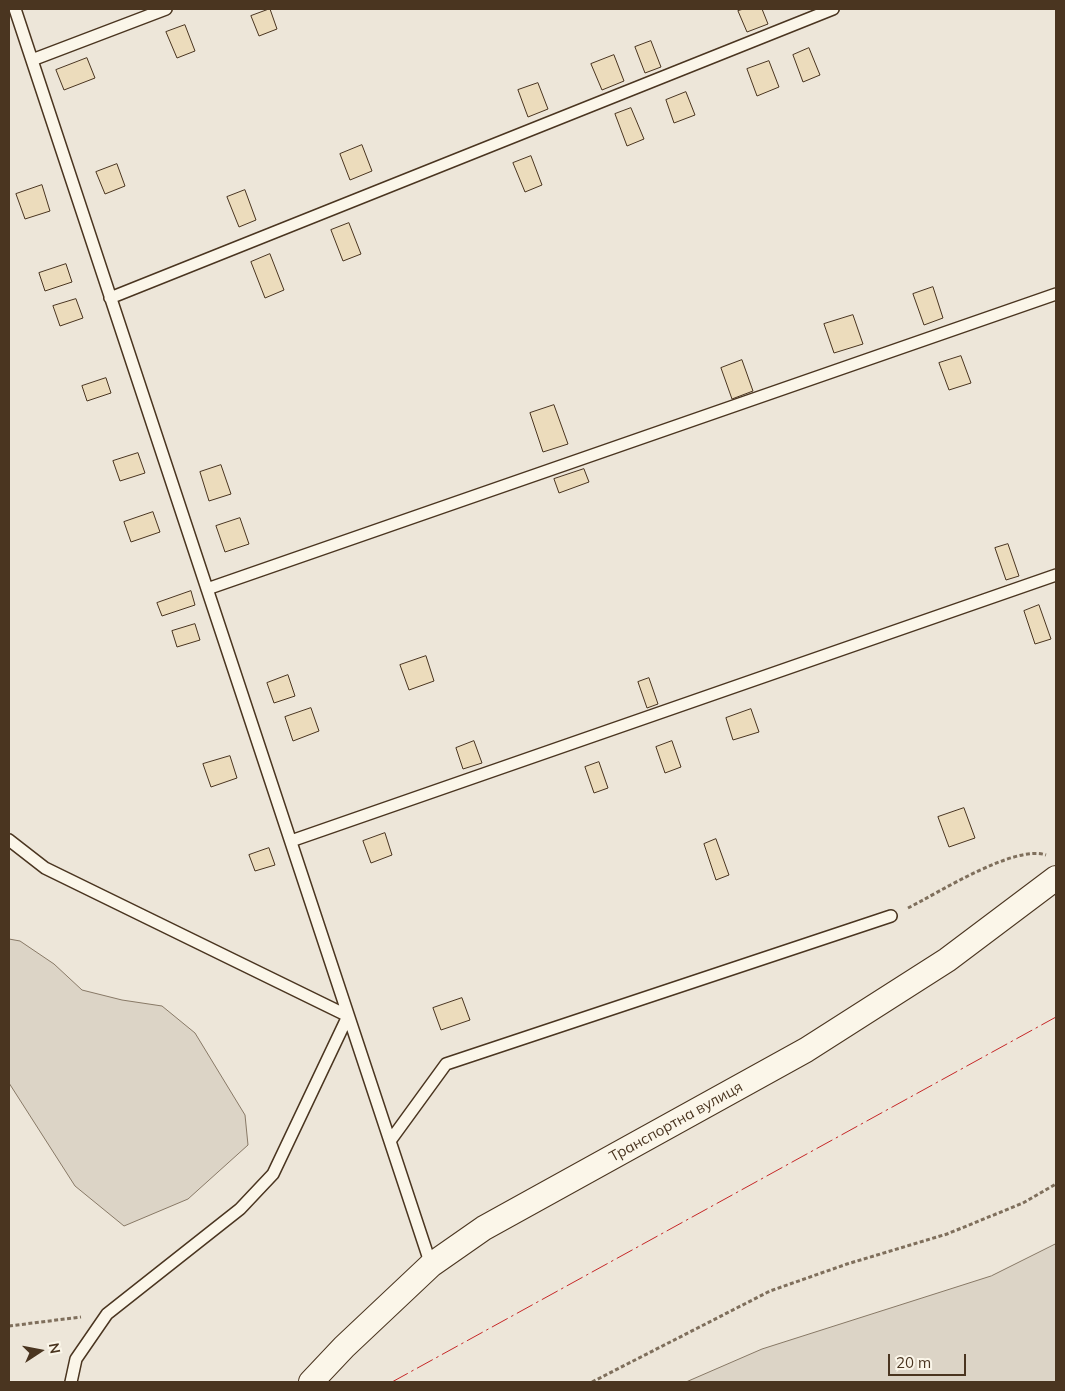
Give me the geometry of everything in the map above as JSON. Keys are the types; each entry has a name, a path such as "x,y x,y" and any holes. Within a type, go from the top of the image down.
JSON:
{"street":[{"name":"Транспортна вулиця","path":"311,1382 344,1347 431,1265 484,1228 806,1050 947,960 1056,878"}],"lane":[{"path":"15,9 431,1265"},
{"path":"32,60 166,9"},
{"path":"110,298 833,9"},
{"path":"207,589 1056,294"},
{"path":"291,841 1056,575"},
{"path":"9,840 45,868 348,1016"},
{"path":"390,1141 446,1064 891,916"},
{"path":"71,1382 76,1359 107,1314 240,1209 273,1174 348,1016"}],"path":[{"path":"891,916 1009,857 1040,852 1048,855"},
{"path":"592,1382 770,1291 847,1264 948,1234 1023,1203 1056,1184"},
{"path":"9,1326 107,1314"}],"shaded area":[{"path":"9,9 1056,9 1056,1382 9,1382"},
{"path":"9,939 20,941 54,964 82,990 122,1000 162,1006 195,1033 245,1115 248,1145 188,1199 124,1226 75,1186 9,1083"},
{"path":"1056,1244 1056,1382 686,1382 762,1349 991,1276"}],"building":[{"path":"270,9 277,29 259,36 251,16"},
{"path":"762,9 768,24 747,32 738,11"},
{"path":"185,25 195,51 177,58 166,32"},
{"path":"651,41 661,67 645,73 635,47"},
{"path":"809,48 820,75 803,82 793,55"},
{"path":"614,55 624,81 602,90 591,64"},
{"path":"87,58 95,78 64,90 56,70"},
{"path":"769,61 779,87 757,96 747,69"},
{"path":"538,83 548,109 528,117 518,90"},
{"path":"686,92 695,115 674,123 666,100"},
{"path":"631,108 644,139 627,146 615,114"},
{"path":"362,145 372,171 350,180 340,154"},
{"path":"531,156 542,185 525,192 513,163"},
{"path":"117,164 125,186 105,194 96,172"},
{"path":"42,185 50,211 25,219 16,194"},
{"path":"245,190 256,220 239,227 227,197"},
{"path":"349,223 361,254 343,261 331,230"},
{"path":"270,254 284,290 265,298 251,262"},
{"path":"66,264 72,282 45,291 39,273"},
{"path":"933,287 943,318 924,325 913,294"},
{"path":"76,299 83,318 60,326 53,306"},
{"path":"853,315 863,344 834,353 824,324"},
{"path":"961,356 971,383 949,390 939,363"},
{"path":"742,360 753,391 732,399 721,368"},
{"path":"106,378 111,393 87,401 82,386"},
{"path":"554,405 568,444 543,452 530,413"},
{"path":"138,453 145,473 120,481 113,461"},
{"path":"221,465 231,494 209,501 200,472"},
{"path":"584,469 589,482 559,493 554,479"},
{"path":"153,512 160,532 131,542 124,522"},
{"path":"240,518 249,544 225,552 216,526"},
{"path":"1008,544 1019,576 1006,580 995,548"},
{"path":"191,591 195,605 162,616 157,603"},
{"path":"1039,605 1051,639 1035,644 1024,611"},
{"path":"195,624 200,640 177,647 172,631"},
{"path":"426,656 434,681 409,690 400,665"},
{"path":"288,675 295,696 274,703 267,683"},
{"path":"649,678 658,704 647,708 638,682"},
{"path":"311,708 319,731 293,741 285,717"},
{"path":"751,709 759,732 733,740 726,718"},
{"path":"474,741 482,763 463,769 456,748"},
{"path":"672,741 681,767 665,773 656,747"},
{"path":"230,756 237,778 211,787 203,764"},
{"path":"599,762 608,788 594,793 585,767"},
{"path":"964,808 975,838 949,847 938,817"},
{"path":"385,833 392,855 371,863 363,841"},
{"path":"716,839 729,875 716,880 704,844"},
{"path":"269,848 275,865 255,871 249,855"},
{"path":"462,998 470,1020 441,1030 433,1008"}],"power":[{"path":"392,1382 1056,1017"}]}
